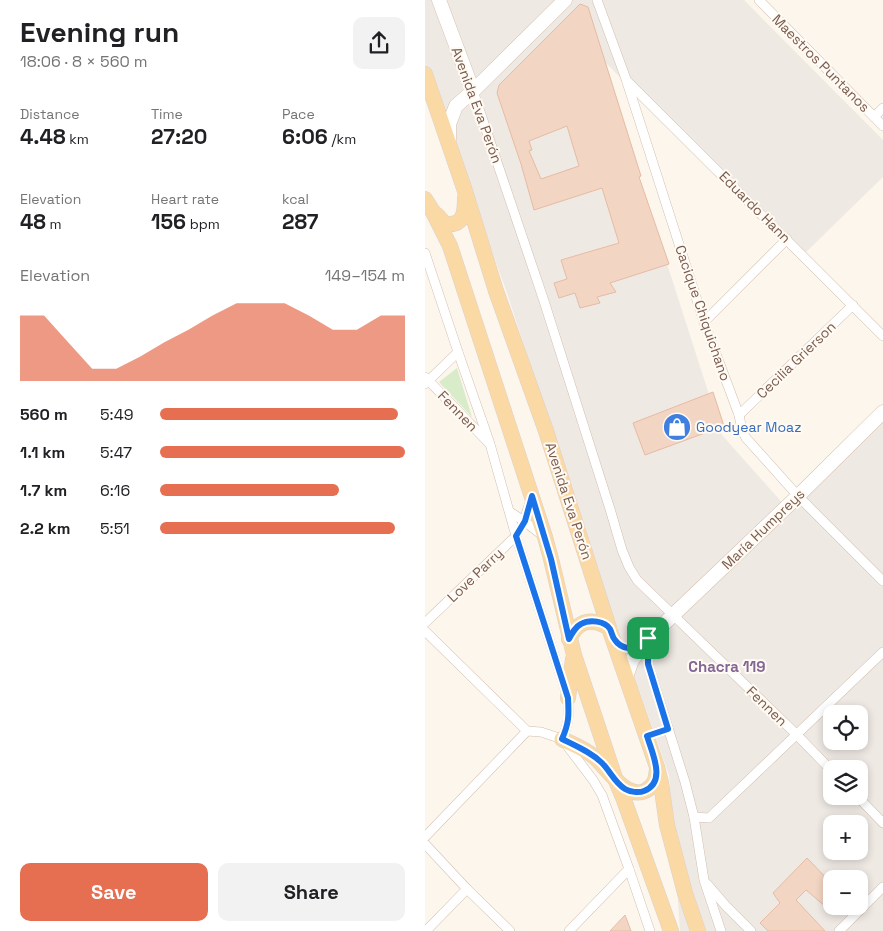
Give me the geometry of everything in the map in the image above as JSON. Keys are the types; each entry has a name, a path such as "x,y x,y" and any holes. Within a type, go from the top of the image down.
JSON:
{"main road":[{"name":"Avenida Eva Perón","path":"425,74 465,191 495,291 549,439 657,767 667,825 685,893 698,931"},
{"path":"429,204 445,224 451,224 459,221 465,213 465,191"},
{"path":"429,204 450,246 545,537 574,655 616,781 671,931"},
{"path":"569,639 573,630 581,624 590,621 600,622 612,634"},
{"path":"568,698 574,655"},
{"path":"562,739 591,754 602,763 616,781 632,792 642,792 651,787 655,782 657,767"}],"street":[{"name":"Avenida Eva Perón","path":"439,0 473,91 544,301 610,509 621,550 637,580"},
{"path":"450,148 449,124 456,106 565,0"},
{"name":"Cacique Chiquichano","path":"597,0 626,79 704,322 739,415 742,430 746,438 798,496 883,581"},
{"name":"Maestros Puntanos","path":"759,0 883,126"},
{"name":"Eduardo Hann","path":"626,79 883,336"},
{"path":"431,90 441,103 448,107 456,106"},
{"path":"874,117 883,108"},
{"path":"704,322 787,239"},
{"path":"425,254 490,444 516,536 568,698 568,726 562,739"},
{"name":"Cecilia Grierson","path":"739,415 853,305"},
{"path":"426,381 458,352"},
{"name":"Fennen","path":"426,381 490,444"},
{"name":"María Humpreys","path":"626,677 632,660 645,642 883,412"},
{"name":"Love Parry","path":"425,623 516,536 525,521 532,496"},
{"path":"510,512 545,537"},
{"name":"Fennen","path":"637,580 823,762"},
{"path":"425,631 527,731 541,732 562,739 593,780 602,795 650,931"},
{"path":"612,634 621,646 627,649 645,642 648,664 694,817 704,880 721,931"},
{"path":"694,817 709,818 883,652"},
{"path":"647,736 668,729"},
{"path":"425,837 527,731"},
{"path":"866,805 883,823"},
{"path":"425,844 510,931"},
{"path":"569,931 629,869"},
{"path":"704,880 751,931"},
{"path":"839,931 883,887"},
{"path":"426,931 467,889"}],"shaded area":[{"path":"425,0 744,0 883,140 883,177 800,258 601,58 722,435 787,508 883,417 883,931 680,931 669,775 596,568 507,293 425,64"}],"green space":[{"path":"457,368 472,417 439,382"}],"building":[{"path":"580,4 588,7 641,176 639,177 669,264 610,283 616,292 597,297 600,303 580,308 575,293 559,298 554,283 567,279 561,260 619,243 602,188 534,210 497,93 499,85","holes":["567,126 579,166 541,179 529,151 532,150 529,141"]},
{"path":"713,392 724,426 645,455 633,423"},
{"path":"807,858 823,875 823,904 806,890 796,900 825,931 768,931 760,923 780,903 773,893"},
{"path":"625,915 631,931 610,931"}],"place":[{"name":"Goodyear Moaz","path":"677,427"}],"district":[{"name":"Chacra 119","path":"727,666"}],"route":[{"path":"532,496 551,559 569,639 573,630 581,624 590,621 600,622 609,628 614,640 627,649 642,646 648,638 648,664 668,729 647,736 657,767 655,782 651,787 642,792 632,792 616,781 602,763 591,754 562,739 568,726 568,698 516,536 525,521 532,496"}]}
